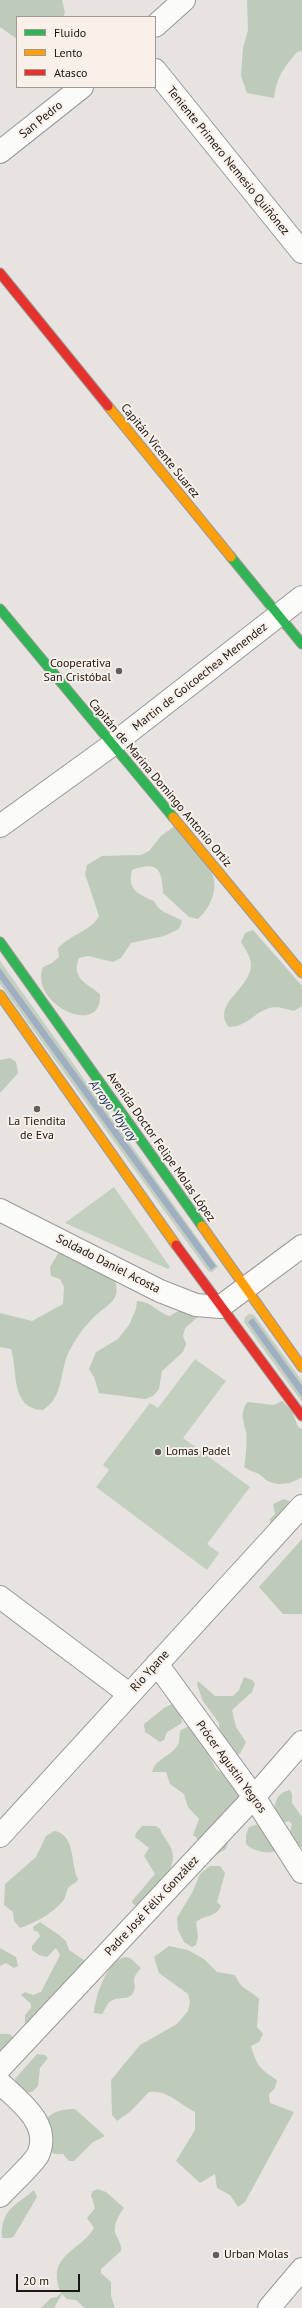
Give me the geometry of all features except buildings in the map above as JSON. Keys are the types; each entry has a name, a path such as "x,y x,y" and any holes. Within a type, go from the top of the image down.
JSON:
{"main road":[{"name":"Capitán Vicente Suarez","path":"0,273 302,644"},
{"name":"Capitán de Marina Domingo Antonio Ortiz","path":"0,609 302,973"},
{"name":"Avenida Doctor Felipe Molas López","path":"0,942 302,1366"},
{"path":"0,995 220,1307 302,1416"}],"street":[{"path":"156,25 184,0"},
{"name":"Teniente Primero Nemesio Quiñónez","path":"156,71 302,252"},
{"name":"San Pedro","path":"0,152 81,88"},
{"name":"Martin de Goicoechea Menendez","path":"0,826 112,745 302,598"},
{"name":"Soldado Daniel Acosta","path":"0,1210 160,1291 196,1306 220,1307"},
{"path":"220,1307 302,1246"},
{"name":"Río Ypane","path":"0,1836 302,1506"},
{"path":"0,1597 129,1694"},
{"name":"Prócer Agustín Yegros","path":"157,1664 254,1797 302,1872"},
{"name":"Padre José Félix González","path":"0,2068 254,1797 302,1742"},
{"path":"0,2083 28,2109 40,2127 41,2138 38,2155 0,2196"},
{"path":"270,2308 302,2269"}],"green space":[{"path":"0,0 62,0 65,13 64,16 16,16 16,38 0,27"},
{"path":"247,0 302,0 302,51 297,52 281,73 274,98 247,93 241,76 243,48 248,30"},
{"path":"176,825 213,876 214,888 212,900 206,910 198,919 189,917 163,893 161,878 156,869 147,866 132,870 131,882 135,890 154,901 163,911 182,921 179,929 164,936 131,943 121,958 113,962 88,956 79,958 77,965 78,975 85,983 100,994 98,1007 90,1014 79,1015 67,1011 55,1004 46,993 41,981 43,967 52,963 59,957 58,948 91,926 99,916 85,874 87,865 102,856 141,855 149,851 161,836"},
{"path":"253,930 302,986 302,1006 294,1011 272,1007 264,1010 240,1025 229,1027 225,1019 225,1011 228,1004 245,982 251,965 249,956 241,942 245,933"},
{"path":"0,961 218,1267 212,1272 208,1271 0,984"},
{"path":"10,1058 16,1062 18,1073 0,1093 0,1060"},
{"path":"114,1187 170,1267 168,1269 65,1223"},
{"path":"59,1252 112,1274 117,1290 113,1300 90,1321 75,1340 64,1364 59,1389 50,1404 43,1410 32,1408 25,1403 20,1396 17,1387 11,1349 0,1347 0,1313 32,1321 63,1304 64,1287 60,1279 51,1276 50,1267"},
{"path":"137,1301 147,1303 170,1316 185,1307 193,1309 199,1316 185,1328 183,1336 186,1344 183,1352 162,1371 159,1389 153,1396 145,1399 99,1393 94,1377 89,1369 96,1352 118,1339 129,1325 136,1309"},
{"path":"249,1314 254,1315 302,1381 302,1402 244,1322 245,1317"},
{"name":"Lomas Padel","path":"195,1359 226,1381 183,1438 250,1487 207,1544 219,1553 207,1570 96,1487 109,1470 103,1465 150,1403 158,1408"},
{"path":"282,1401 292,1411 298,1427 302,1429 302,1477 289,1483 280,1484 270,1482 259,1474 244,1467 246,1455 246,1432 243,1413 247,1402 274,1405"},
{"path":"284,1499 291,1502 270,1526 270,1519 275,1514 273,1504"},
{"path":"302,1539 302,1614 283,1614 259,1587"},
{"path":"244,1677 252,1680 255,1684 252,1692 232,1710 236,1727 246,1742 240,1754 235,1754 220,1745 219,1723 203,1701 197,1685 198,1681 215,1696 233,1696 239,1690"},
{"path":"172,1704 180,1709 182,1723 167,1732 164,1740 160,1742 145,1732 144,1724 164,1708"},
{"path":"189,1726 206,1749 216,1769 228,1777 242,1795 226,1849 211,1858 192,1849 197,1842 197,1838 193,1835 199,1819 188,1807 184,1794 170,1784 166,1772 152,1772 154,1767 177,1746 181,1730"},
{"path":"290,1790 292,1794 292,1803 302,1817 302,1847 294,1846 290,1833 292,1824 289,1821 277,1825 275,1804 280,1795"},
{"path":"262,1823 276,1842 275,1851 260,1851 246,1844 246,1835 249,1827"},
{"path":"142,1826 156,1826 160,1829 171,1848 173,1859 168,1874 141,1908 133,1904 132,1901 155,1874 144,1856 149,1848 135,1837 136,1833"},
{"path":"54,1831 61,1833 69,1844 78,1879 69,1887 65,1898 54,1910 38,1920 20,1928 14,1921 13,1912 4,1905 5,1884 36,1857 46,1836"},
{"path":"210,1866 220,1866 225,1873 217,1902 221,1906 217,1912 196,1922 198,1937 196,1945 192,1947 184,1942 178,1930 177,1918 193,1891 200,1874"},
{"path":"40,1922 66,1941 69,1950 87,1962 29,2026 25,2024 25,2015 31,2008 31,2004 21,1995 25,1992 33,1995 41,1992 60,1955 56,1948 47,1957 39,1955 32,1950 32,1946 40,1936 38,1932 34,1931 33,1927"},
{"path":"169,1946 188,1950 204,1959 217,1972 235,1975 243,1987 259,1999 257,2027 263,2034 259,2042 251,2046 253,2053 260,2066 277,2080 275,2088 269,2094 270,2103 294,2112 245,2202 238,2207 230,2195 217,2188 215,2174 200,2183 176,2161 195,2130 195,2112 168,2095 149,2092 131,2111 117,2121 112,2115 111,2080 140,2045 177,2024 188,2011 190,2002 188,1994 159,1973 154,1957"},
{"path":"0,1948 16,1957 18,1966 14,1968 6,1963 0,1966"},
{"path":"125,1957 130,1958 141,1968 134,1978 135,1986 132,1995 126,1998 115,1999 110,2002 102,2014 94,2013 103,1980 113,1965"},
{"path":"0,2034 9,2034 16,2039 0,2078"},
{"path":"37,2054 45,2055 48,2058 40,2068 38,2086 32,2092 18,2092 15,2079"},
{"path":"75,2109 105,2136 93,2142 74,2161 69,2161 63,2154 54,2154 50,2151 44,2121 58,2111"},
{"path":"98,2189 106,2192 124,2208 115,2225 115,2233 121,2245 121,2251 101,2269 101,2273 111,2282 111,2296 115,2308 85,2308 76,2300 67,2299 62,2294 54,2308 41,2308 51,2298 57,2297 61,2293 57,2280 57,2270 61,2262 66,2255 81,2243 94,2228 87,2218 95,2208 91,2195 93,2191"},
{"path":"34,2190 37,2197 14,2236 11,2238 2,2238 2,2228 7,2214 16,2204"}],"water":[{"path":"0,968 216,1266 211,1270 0,979"},
{"path":"253,1318 302,1386 302,1397 248,1322"}],"traffic: fast":[{"path":"231,557 302,644"},
{"path":"0,609 173,817"},
{"path":"0,942 202,1226"}],"traffic: slow":[{"path":"108,406 231,557"},
{"path":"173,817 302,973"},
{"path":"0,995 176,1245"},
{"path":"202,1226 302,1367"}],"traffic: jam":[{"path":"0,273 108,406"},
{"path":"176,1245 302,1416"}],"place":[{"name":"Cooperativa San Cristóbal","path":"119,671"},
{"name":"La Tiendita de Eva","path":"37,1109"},
{"name":"Lomas Padel","path":"158,1452"},
{"name":"Urban Molas","path":"216,2255"}],"water label":[{"name":"Arroyo Ybyray","path":"113,1111"}]}
